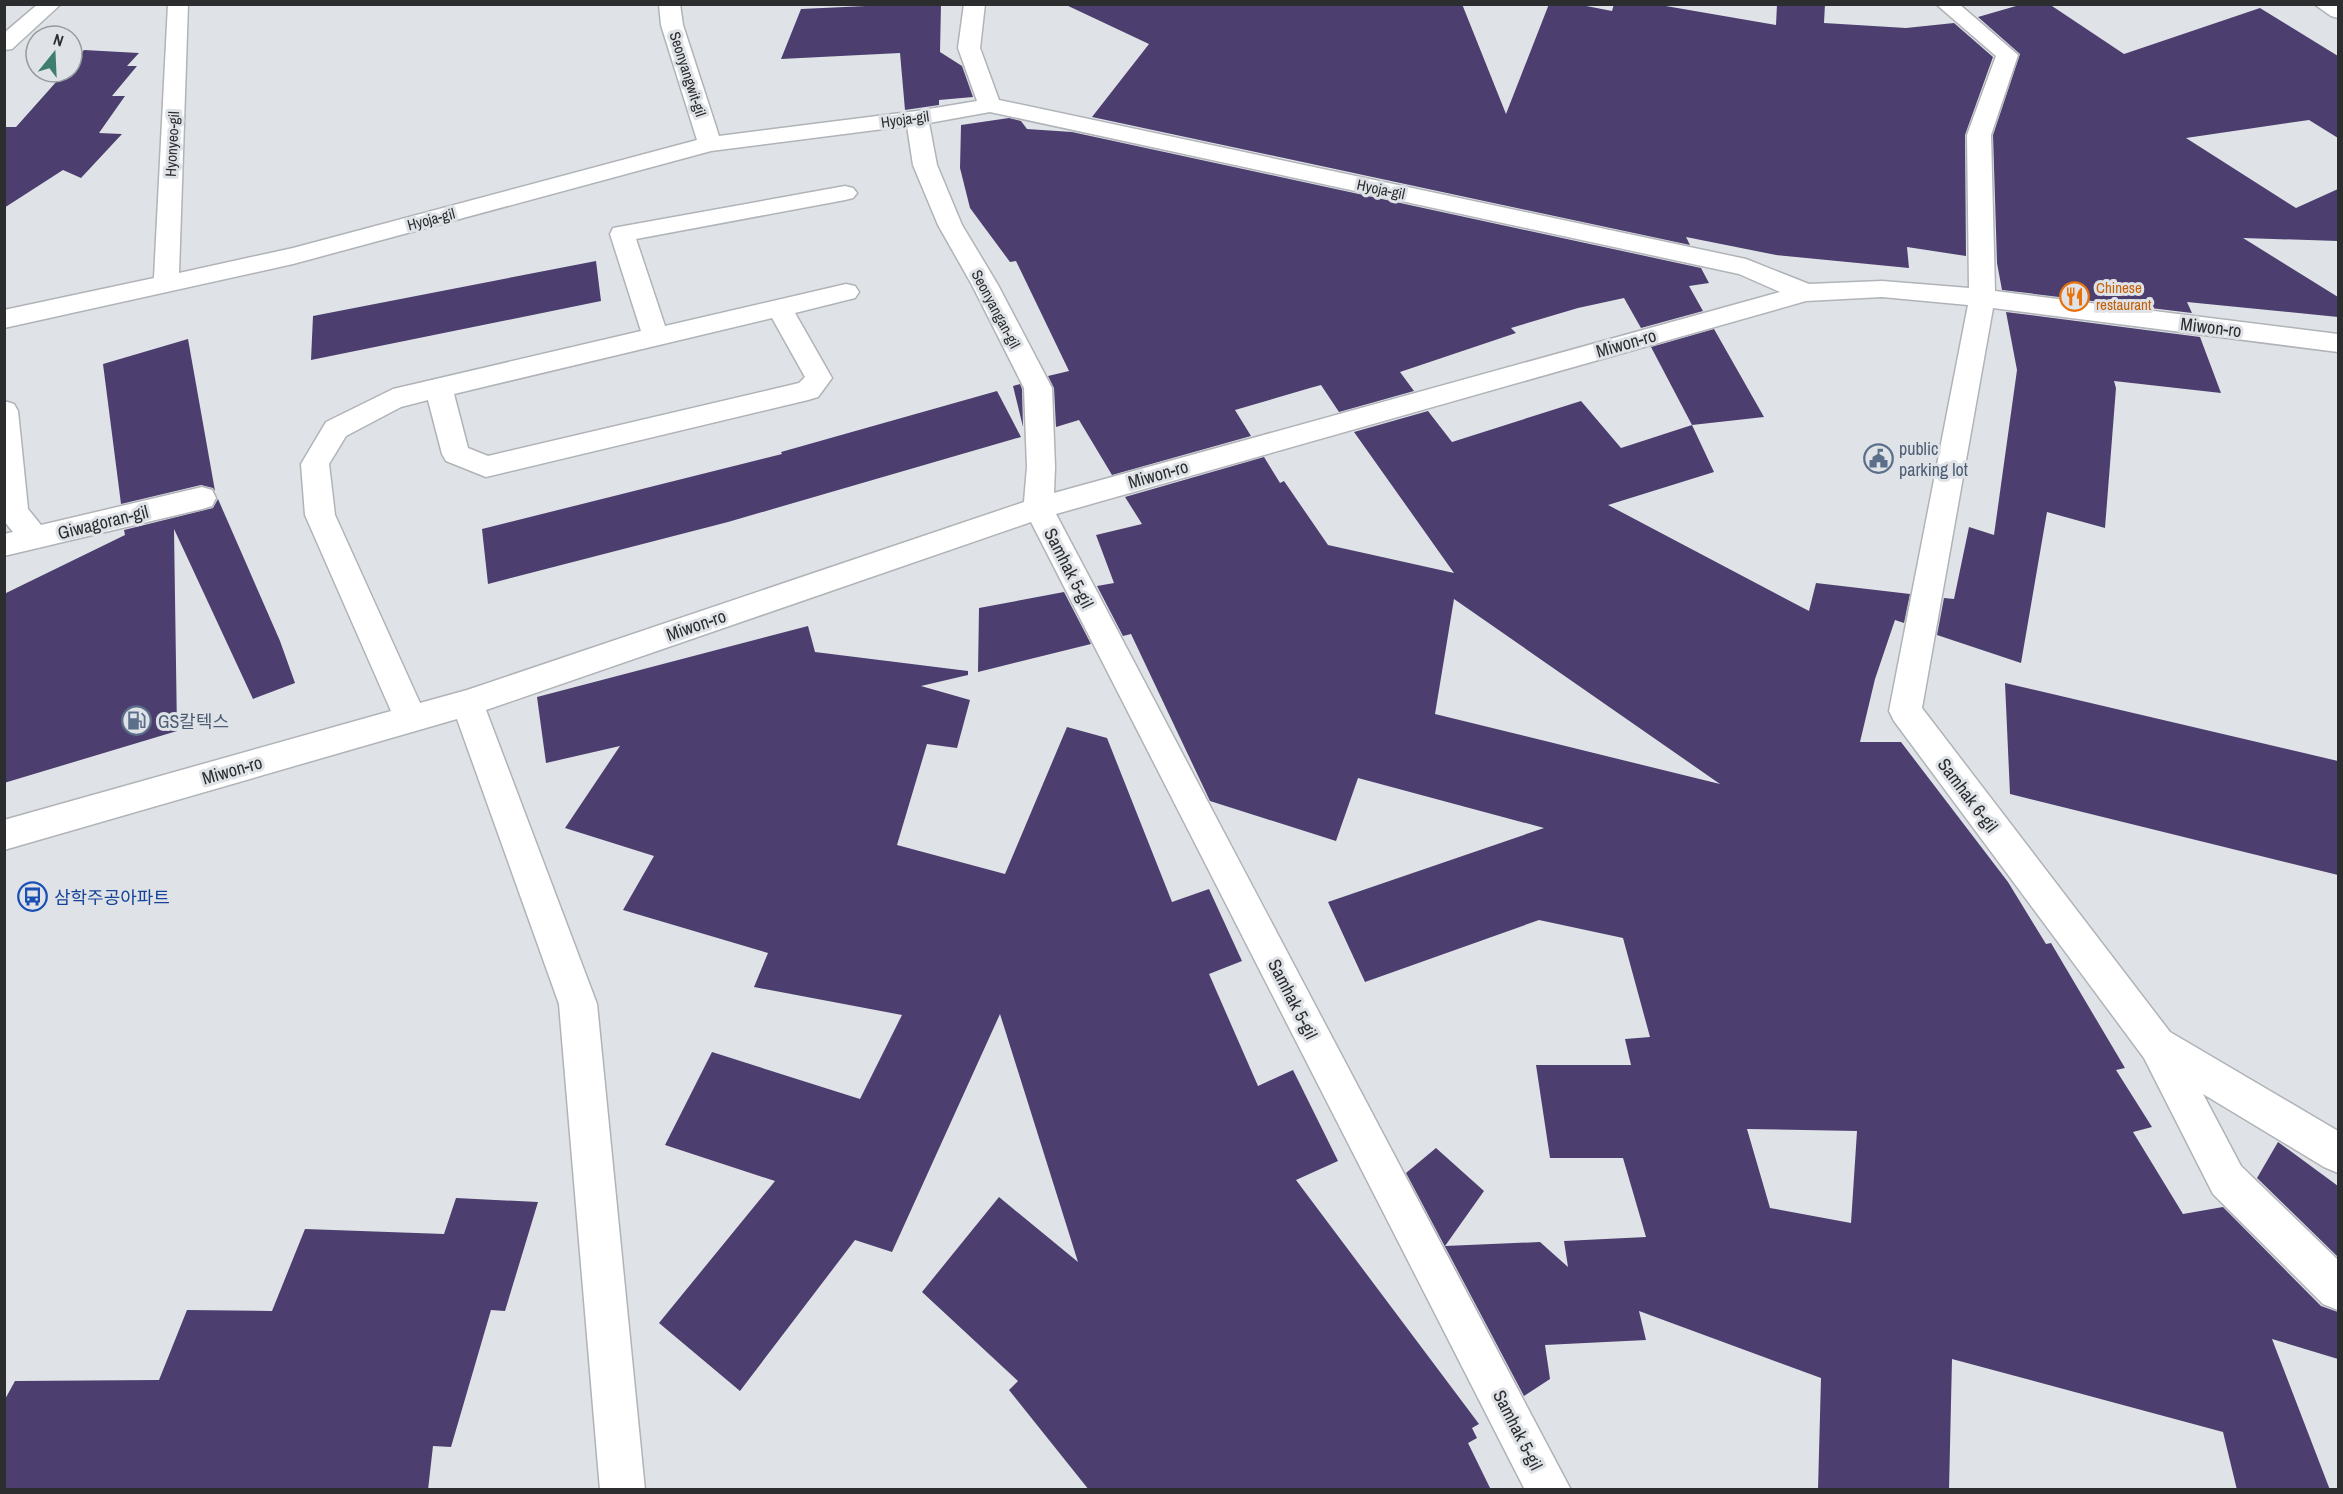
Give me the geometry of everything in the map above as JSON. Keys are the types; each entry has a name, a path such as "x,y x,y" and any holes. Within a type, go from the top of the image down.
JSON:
{"street":[{"path":"4,44 51,4"},
{"name":"Hyonyeo-gil","path":"165,284 178,4"},
{"name":"Seonyangwit-gil","path":"669,4 672,25 710,144"},
{"path":"975,4 969,48 990,105"},
{"name":"Samhak 6-gil","path":"1946,4 2007,55 1979,135 1982,298 1905,711 2157,1045 2338,1153"},
{"path":"2324,4 2338,12"},
{"path":"4,20 34,18"},
{"path":"4,25 34,18"},
{"name":"Hyoja-gil","path":"4,319 293,256 710,144 917,118 990,105 1746,267 1806,293"},
{"name":"Seonyangan-gil","path":"917,118 925,165 950,225 985,285 1038,388 1041,467 1038,508"},
{"path":"656,337 622,234 845,193"},
{"name":"Miwon-ro","path":"4,835 467,704 1038,508 1806,293 1882,290 1982,298 2338,343"},
{"path":"411,719 320,515 315,464 336,429 393,399 846,292"},
{"path":"439,388 456,454 486,466 498,464 808,390 819,378 779,308"},
{"path":"4,411 14,512 36,539"},
{"name":"Giwagoran-gil","path":"4,545 202,498"},
{"name":"Samhak 5-gil","path":"1038,508 1549,1490"},
{"path":"467,704 578,1004 623,1490"},
{"path":"2157,1045 2227,1180 2338,1289"}],"building":[{"path":"941,4 940,52 962,66 973,97 939,100 939,105 905,110 900,53 781,59 801,9"},
{"path":"1064,4 1462,4 1506,114 1549,4 1576,4 1612,11 1614,4 1654,4 1776,25 1777,4 1825,4 1824,23 1906,28 1954,23 1993,57 1965,135 1966,256 1907,247 1909,268 1776,255 1686,237 1690,245 1092,117 1149,44"},
{"path":"2023,4 2049,4 2124,54 2260,8 2338,56 2338,138 2309,120 2186,138 2296,208 2338,189 2338,241 2243,238 2338,297 2338,317 2187,302 2192,313 2002,290 1997,263 1993,135 2020,54 1978,17"},
{"path":"84,50 139,53 127,66 137,66 112,96 125,96 99,133 122,134 81,178 63,170 4,208 4,127 16,127 54,84 84,84"},
{"path":"1009,118 1021,121 1027,129 1072,132 1701,268 1709,283 1689,286 1703,311 1641,328 1624,298 1578,308 1511,328 1516,333 1400,372 1414,391 1339,412 1321,385 1310,388 1235,410 1251,436 1112,475 1079,420 1056,427 1054,388 1048,376 1069,371 1016,261 1010,262 970,208 960,168 961,125"},
{"path":"596,261 601,301 311,360 313,316"},
{"path":"2006,312 2200,337 2221,393 2114,381 2116,388 2105,528 2047,512 2021,663 1937,635 1944,598 1954,599 1969,527 1994,535 2017,370"},
{"path":"1714,329 1764,417 1692,425 1651,347"},
{"path":"188,339 215,491 213,488 201,485 121,504 103,364"},
{"path":"1020,384 1022,389 1023,427 1013,386"},
{"path":"997,391 1021,437 728,522 488,584 482,529 782,454 781,452"},
{"path":"1581,401 1621,448 1692,425 1714,472 1608,505 1809,611 1816,583 1910,594 1904,623 1895,620 1875,679 1860,742 1901,742 2008,882 2046,944 2051,943 2125,1068 2116,1070 2152,1127 2133,1132 2183,1214 2223,1207 2321,1306 2338,1312 2338,1359 2272,1339 2330,1490 2237,1490 2223,1432 1952,1359 1949,1490 1818,1490 1821,1378 1639,1311 1646,1340 1545,1345 1550,1379 1524,1396 1406,1173 1436,1148 1484,1191 1445,1246 1540,1242 1568,1267 1564,1241 1646,1237 1623,1158 1550,1158 1536,1065 1631,1065 1625,1039 1650,1037 1623,938 1539,920 1365,982 1328,902 1544,828 1358,778 1336,841 1210,801 1131,634 1123,636 1097,586 1114,583 1096,535 1142,524 1125,497 1264,457 1280,483 1284,481 1328,545 1454,573 1354,432 1428,411 1452,442","holes":["1454,599 1720,784 1435,714","1747,1129 1857,1131 1851,1223 1770,1208"]},
{"path":"218,499 280,641 295,683 253,699 174,529 177,731 4,783 4,594 125,535 124,530 213,508"},
{"path":"1064,592 1091,644 978,672 979,608"},
{"path":"808,626 815,652 968,671 968,675 921,686 970,700 957,748 927,744 897,845 1005,874 1067,727 1107,738 1172,902 1209,889 1242,961 1209,974 1258,1086 1293,1070 1338,1161 1296,1180 1479,1424 1472,1428 1477,1438 1468,1443 1491,1490 1089,1490 1009,1390 1018,1381 922,1292 999,1197 1078,1262 1000,1014 892,1252 855,1240 740,1391 659,1323 775,1181 665,1145 712,1052 860,1099 902,1015 754,987 768,953 623,910 654,856 565,828 620,746 546,763 537,697"},
{"path":"2005,683 2338,761 2338,875 2010,794"},
{"path":"2278,1142 2338,1186 2338,1257 2257,1178"},
{"path":"456,1198 538,1202 505,1311 491,1310 451,1447 433,1446 428,1490 4,1490 4,1401 15,1381 159,1380 187,1310 272,1311 305,1229 444,1234"}],"place":[{"name":"Chinese restaurant","path":"2075,296"},
{"name":"public parking lot","path":"1878,458"},
{"name":"GS칼텍스","path":"137,721"},
{"name":"삼학주공아파트","path":"33,897"}]}
